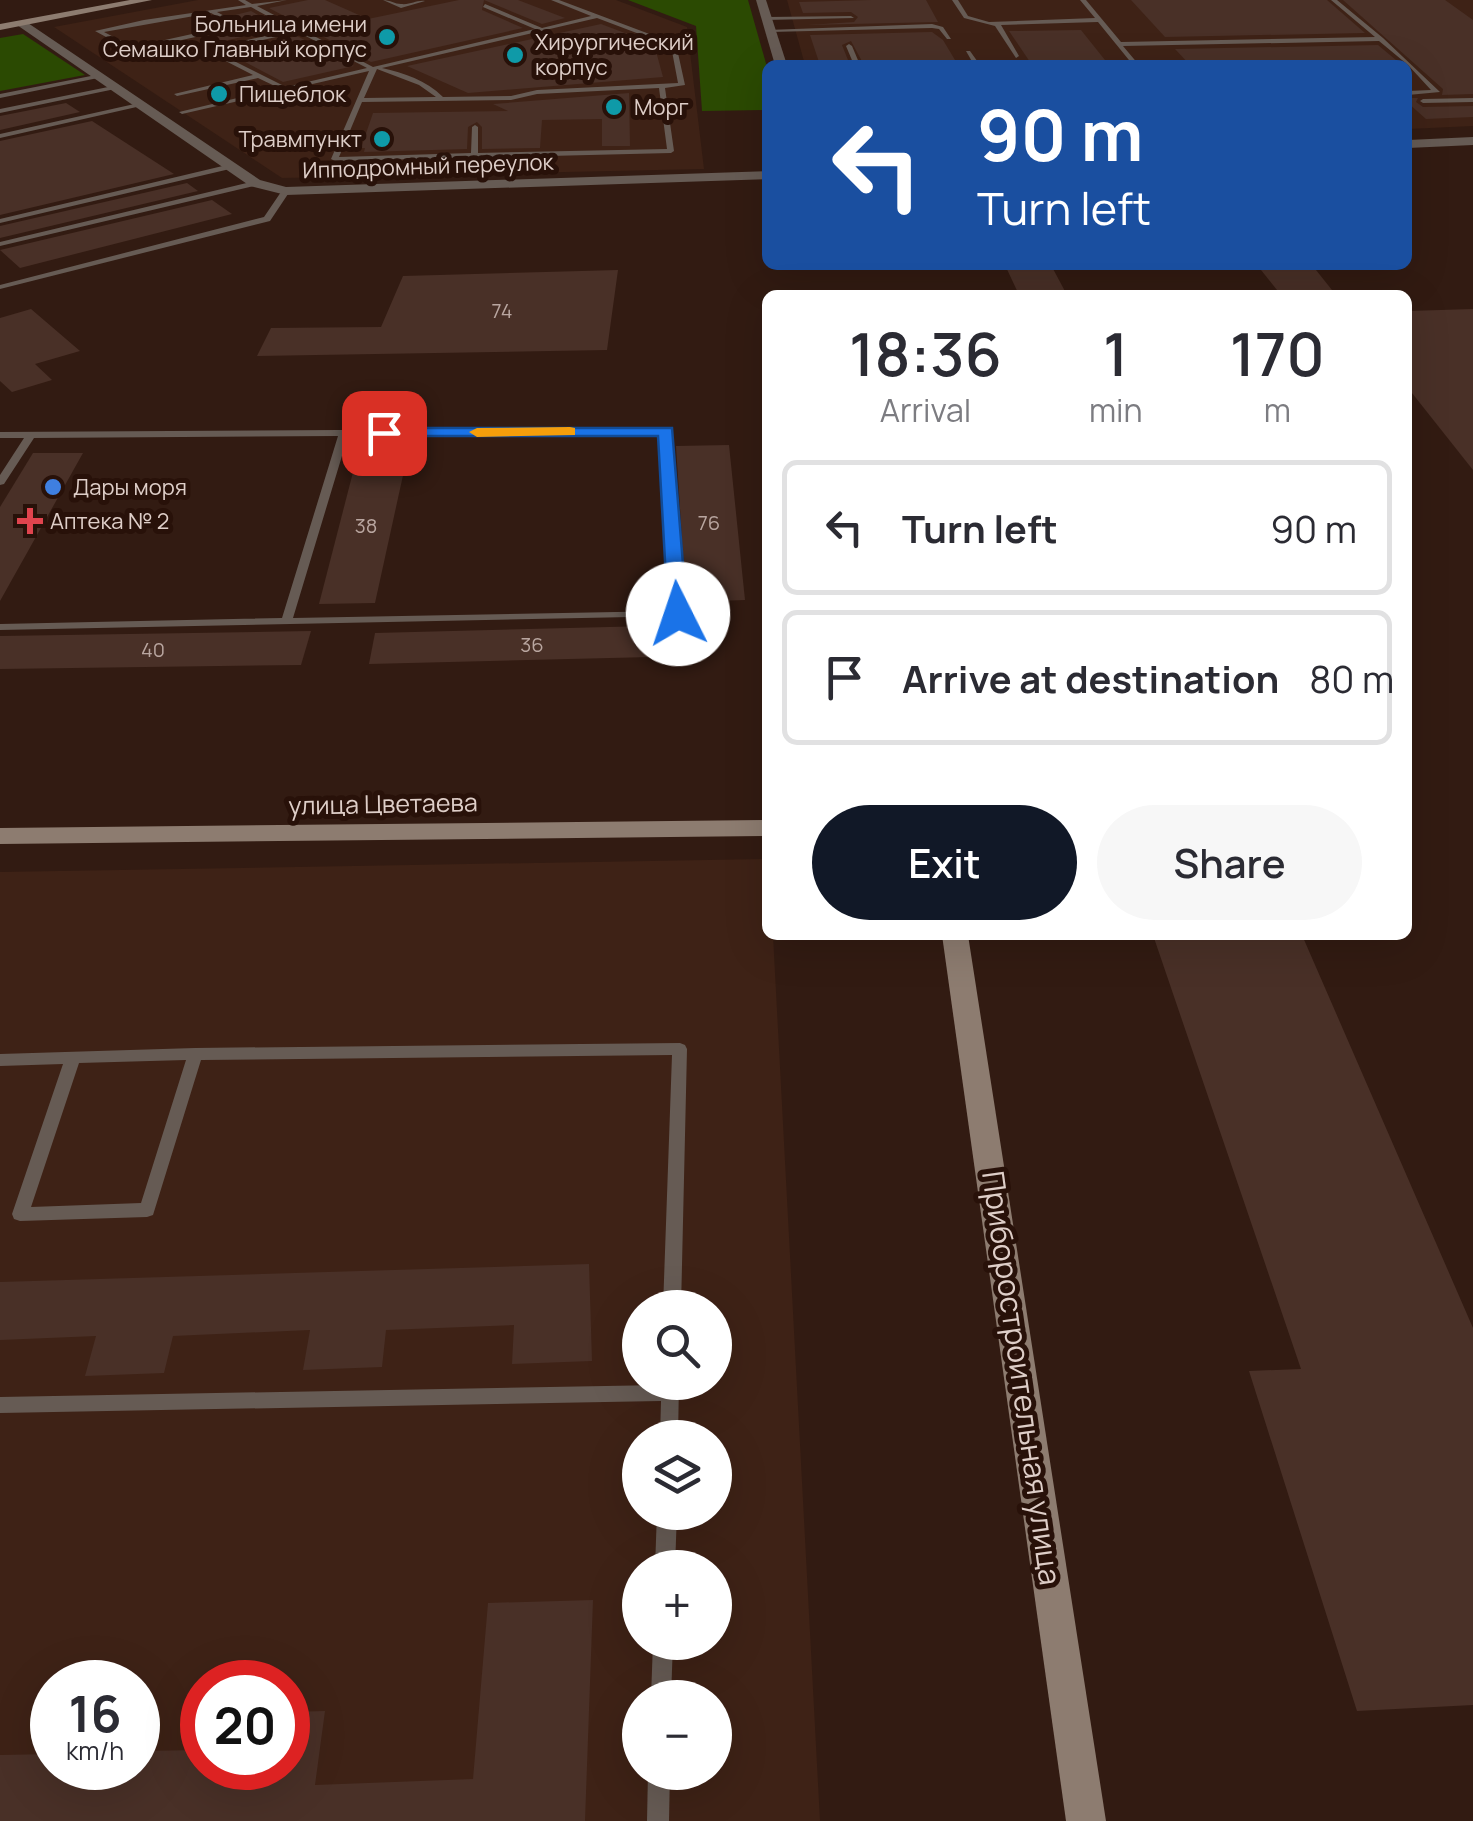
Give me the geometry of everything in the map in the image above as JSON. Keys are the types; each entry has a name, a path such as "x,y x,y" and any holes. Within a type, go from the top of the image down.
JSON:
{"main road":[{"path":"0,27 147,0"},
{"name":"улица Цветаева","path":"0,836 762,828"},
{"name":"Приборостроительная улица","path":"956,940 1086,1821"}],"street":[{"path":"761,0 779,60"},
{"name":"Ипподромный переулок","path":"21,23 255,183 286,191 762,175"},
{"path":"1412,144 1473,141"}],"lane":[{"path":"100,0 114,6"},
{"path":"241,0 373,69 398,73 435,90 441,99"},
{"path":"214,13 239,26 132,49 98,31 192,12 214,13 284,0"},
{"path":"386,0 400,6 422,1 419,0"},
{"path":"360,100 682,85 674,45 554,0"},
{"path":"956,0 966,17 997,24 1100,20"},
{"path":"1083,0 1132,60"},
{"path":"1334,0 1404,60"},
{"path":"485,6 540,30"},
{"path":"182,112 600,16"},
{"path":"768,24 852,18"},
{"path":"768,24 932,26 941,28 949,38"},
{"path":"997,24 1016,56"},
{"path":"285,89 208,50 299,30"},
{"path":"1119,44 1381,39"},
{"path":"849,46 855,60"},
{"path":"968,52 974,60"},
{"path":"1412,68 1438,92 1412,93"},
{"path":"373,69 335,160 671,151 662,88"},
{"path":"0,96 96,76"},
{"path":"177,94 257,76"},
{"path":"0,111 113,88"},
{"path":"1412,102 1473,100"},
{"path":"0,136 140,106"},
{"path":"474,155 475,127"},
{"path":"0,222 230,166"},
{"path":"0,244 255,183"},
{"path":"0,286 267,219 286,191"},
{"path":"0,435 666,431 678,614 0,628"},
{"path":"286,622 344,433"},
{"path":"0,482 31,435"},
{"path":"0,1060 680,1049 673,1290"},
{"path":"73,1058 20,1214 147,1210 195,1054"},
{"path":"0,1405 622,1389"},
{"path":"658,1821 659,1790"}],"shaded area":[{"path":"198,0 616,0 687,27 704,169 282,178 54,27"},
{"path":"787,0 1473,0 1473,126 1412,129 1412,60 804,60"},
{"path":"762,859 762,940 773,940 820,1821 0,1821 0,872"}],"green space":[{"path":"628,0 748,0 765,60 762,60 762,110 702,111 696,26"},
{"path":"23,34 85,75 0,91 0,38"}],"building":[{"path":"325,0 368,19 459,0 484,0 482,10 523,28 371,62 269,8"},
{"path":"484,0 518,0 565,18 542,24"},
{"path":"926,0 938,22 807,25 854,22 858,17 851,12 803,13 799,2"},
{"path":"1131,0 1327,0 1365,33 1165,37"},
{"path":"1343,0 1445,0 1473,20 1473,94 1442,95 1443,89"},
{"path":"251,11 282,28 211,44 202,39 242,31 243,22 231,16"},
{"path":"601,24 654,44 663,77 468,93 407,66"},
{"path":"1081,30 1105,60 1029,60 1009,31"},
{"path":"932,32 943,40 955,60 861,60 851,41 842,45 848,60 818,60 810,35"},
{"path":"297,36 354,66 283,82 226,52"},
{"path":"1378,45 1396,60 1185,60 1175,49"},
{"path":"629,93 630,146 602,146 602,119 542,120 540,148 482,149 482,127 477,122 468,127 467,149 364,152 365,148 361,148 373,113 508,111 493,104"},
{"path":"1412,98 1418,98 1416,102 1423,107 1473,106 1473,117 1426,119 1412,107"},
{"path":"66,103 80,112 0,130 0,116"},
{"path":"92,121 174,174 0,215 0,141"},
{"path":"532,160 531,170 500,167 361,172 362,164"},
{"path":"187,183 198,191 0,238 0,226"},
{"path":"212,200 232,214 20,268 0,250"},
{"path":"618,270 607,350 257,356 271,328 381,327 403,276"},
{"path":"1007,270 1054,270 1064,290 1017,290"},
{"path":"1261,270 1316,270 1332,290 1277,290"},
{"path":"31,309 80,351 35,364 52,380 12,392 0,381 0,318"},
{"path":"1473,309 1473,470 1412,393 1412,311"},
{"path":"729,445 745,600 686,602 676,446"},
{"path":"409,448 375,603 319,604 359,449"},
{"path":"33,453 83,453 0,601 0,507"},
{"path":"690,625 692,656 369,664 375,633"},
{"path":"311,631 301,665 0,669 0,636"},
{"path":"1155,940 1304,940 1473,1328 1473,1705 1357,1711 1249,1371 1301,1369"},
{"path":"589,1264 592,1361 512,1364 514,1325 386,1330 382,1367 303,1370 310,1330 173,1336 164,1373 85,1376 96,1336 0,1340 0,1282"},
{"path":"593,1600 585,1821 0,1821 0,1755 30,1754 30,1790 160,1790 160,1751 180,1750 180,1790 310,1790 310,1711 325,1711 315,1785 473,1779 488,1603"}],"slow traffic":[{"path":"477,432 570,432"}],"place":[{"name":"Больница имени Семашко Главный корпус","path":"387,37"},
{"name":"Хирургический корпус","path":"515,55"},
{"name":"Пищеблок","path":"219,94"},
{"name":"Морг","path":"614,107"},
{"name":"Травмпункт","path":"382,139"},
{"name":"Дары моря","path":"53,487"},
{"name":"Аптека № 2","path":"30,521"}],"route":[{"path":"384,433 666,431 678,614"}]}
